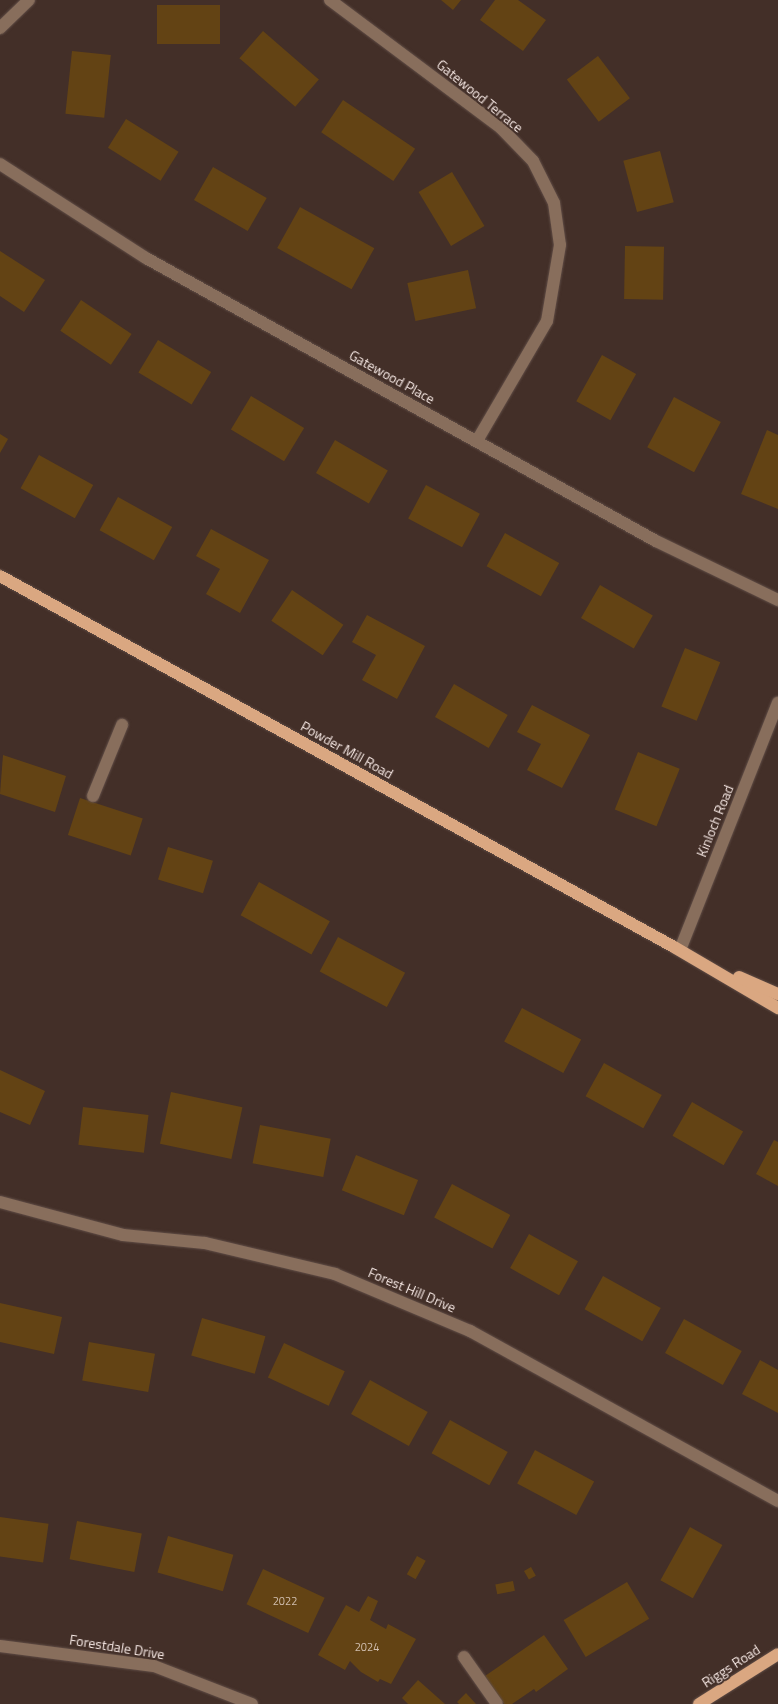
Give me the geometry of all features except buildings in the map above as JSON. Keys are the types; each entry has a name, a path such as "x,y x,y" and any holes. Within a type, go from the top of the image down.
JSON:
{"main road":[{"name":"Powder Mill Road","path":"0,576 680,950 778,1008"},
{"name":"Powder Mill Road","path":"680,950 778,994"},
{"name":"Riggs Road","path":"699,1704 778,1654"}],"street":[{"path":"0,28 29,0"},
{"name":"Gatewood Terrace","path":"330,0 501,128 533,161 554,203 560,245 547,321 478,441"},
{"name":"Gatewood Place","path":"0,164 146,258 478,441 656,542 778,600"},
{"name":"Kinloch Road","path":"680,950 778,703"},
{"path":"94,796 122,725"},
{"name":"Forest Hill Drive","path":"0,1202 123,1235 205,1243 335,1274 470,1331 778,1501"},
{"name":"Forestdale Drive","path":"0,1646 154,1666 252,1704"},
{"path":"464,1657 497,1704"}]}
